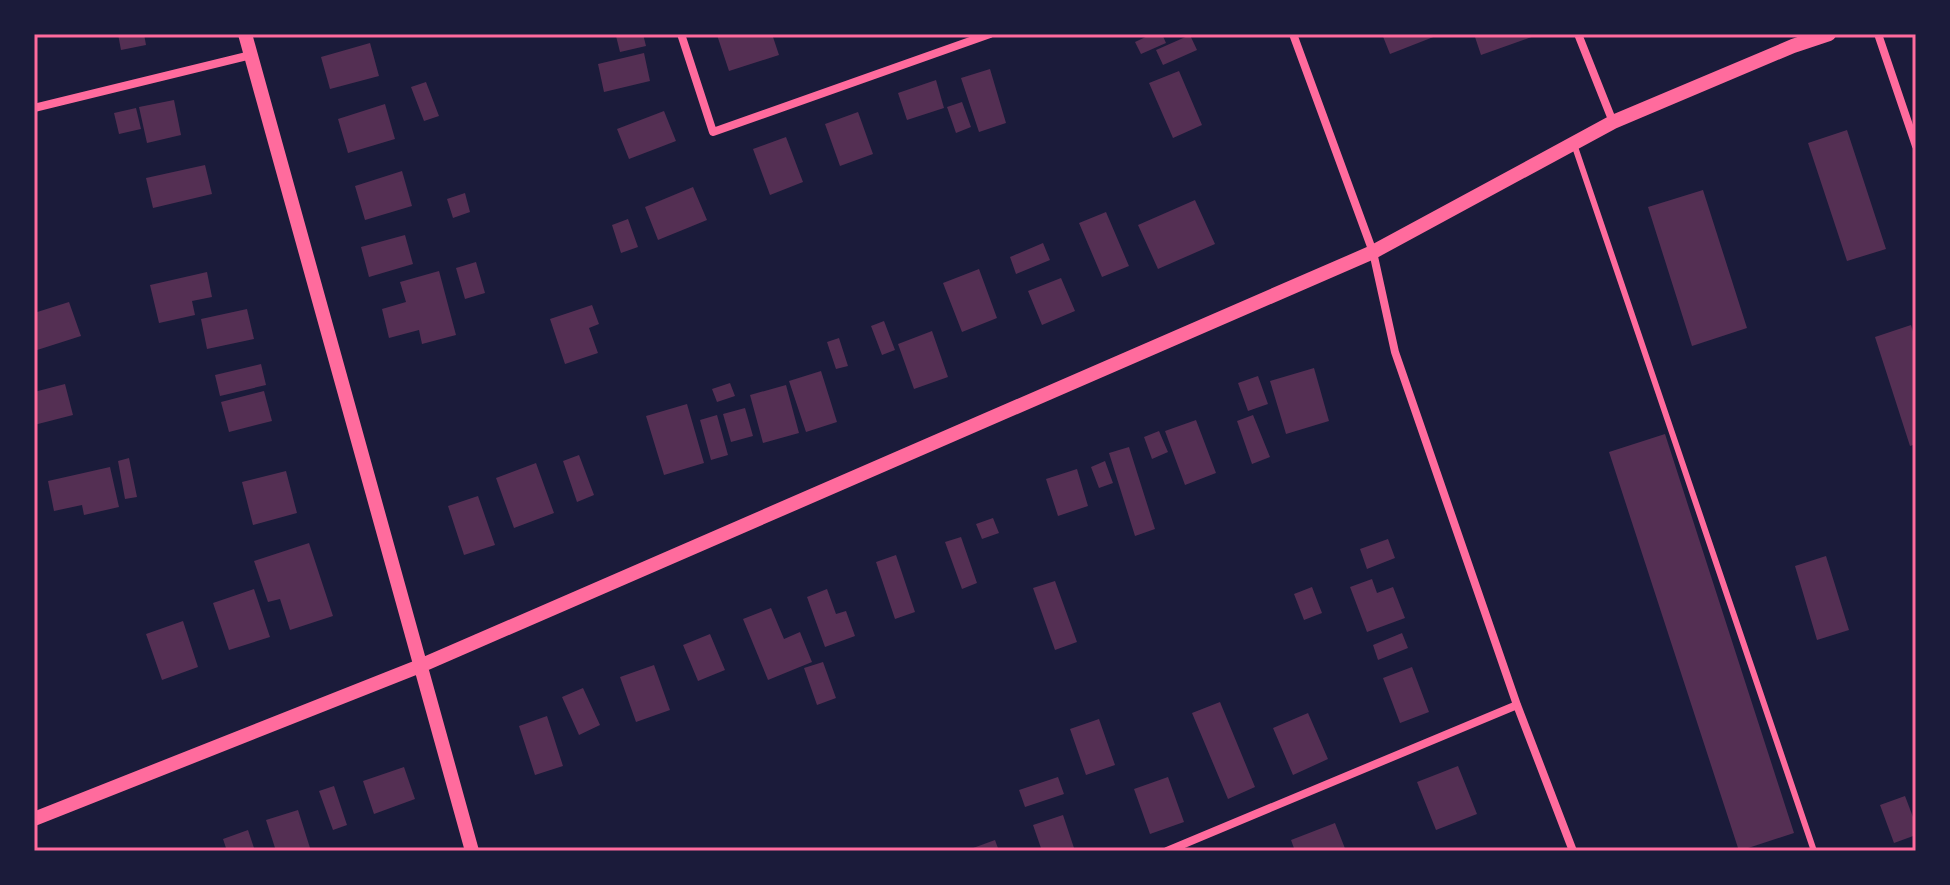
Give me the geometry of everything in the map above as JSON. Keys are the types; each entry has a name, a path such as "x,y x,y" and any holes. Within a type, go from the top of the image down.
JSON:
{"street":[{"path":"245,34 472,851"},
{"path":"681,34 713,132 990,34"},
{"path":"1293,34 1373,252 1395,352 1517,705 1573,851"},
{"path":"1578,34 1613,122"},
{"path":"34,819 420,666 1373,252 1613,122 1793,46 1829,34"},
{"path":"1878,34 1916,146"},
{"path":"34,108 251,55"},
{"path":"1167,851 1517,705"}],"lane":[{"path":"1574,144 1814,851"}],"building":[{"path":"118,34 144,34 146,45 121,50"},
{"path":"643,34 646,46 620,52 616,36"},
{"path":"772,34 779,55 729,71 717,35"},
{"path":"1152,34 1162,34 1166,43 1141,54 1135,42"},
{"path":"1382,34 1441,34 1390,54"},
{"path":"1474,34 1540,34 1481,55"},
{"path":"1190,35 1197,50 1163,65 1156,50"},
{"path":"370,43 379,76 330,89 321,57"},
{"path":"644,53 650,81 604,92 598,64"},
{"path":"990,69 1006,123 979,132 961,78"},
{"path":"1179,71 1202,125 1173,138 1149,83"},
{"path":"936,80 944,108 907,120 898,93"},
{"path":"426,82 439,116 424,121 411,87"},
{"path":"174,100 181,135 147,143 139,107"},
{"path":"962,102 971,127 956,133 947,107"},
{"path":"385,104 395,139 348,153 338,119"},
{"path":"136,108 141,129 119,134 114,113"},
{"path":"664,111 676,141 629,159 617,129"},
{"path":"858,112 873,154 840,166 825,124"},
{"path":"1847,130 1886,249 1847,261 1808,143"},
{"path":"786,137 803,182 770,195 753,149"},
{"path":"205,165 212,194 153,208 146,178"},
{"path":"402,171 412,206 365,220 355,186"},
{"path":"693,187 707,220 658,240 645,207"},
{"path":"1703,190 1747,328 1692,346 1648,207"},
{"path":"465,193 470,212 453,218 447,199"},
{"path":"1195,200 1215,244 1158,269 1138,225"},
{"path":"1106,212 1129,266 1102,277 1079,223"},
{"path":"628,219 638,247 621,253 612,225"},
{"path":"405,235 413,264 369,277 361,247"},
{"path":"1043,243 1050,260 1016,274 1010,257"},
{"path":"476,262 485,293 465,299 456,268"},
{"path":"979,269 997,318 962,332 943,283"},
{"path":"439,271 456,335 422,344 419,330 389,338 382,309 406,302 400,282"},
{"path":"207,272 212,297 192,301 195,315 159,323 150,285"},
{"path":"1061,278 1075,311 1042,325 1028,291"},
{"path":"69,302 81,336 34,351 34,313"},
{"path":"592,305 599,324 589,328 598,353 565,364 550,319"},
{"path":"247,309 254,339 207,349 201,319"},
{"path":"884,321 895,350 882,355 871,326"},
{"path":"1911,325 1916,341 1916,444 1910,446 1875,337"},
{"path":"932,331 948,377 914,389 898,344"},
{"path":"839,338 848,366 836,369 827,342"},
{"path":"261,364 266,385 220,396 215,375"},
{"path":"1314,368 1329,421 1286,434 1270,381"},
{"path":"821,371 837,422 806,432 789,381"},
{"path":"1258,376 1268,404 1248,411 1238,383"},
{"path":"730,383 735,396 717,402 712,389"},
{"path":"65,384 73,415 34,425 34,392"},
{"path":"786,385 799,433 763,443 750,395"},
{"path":"264,391 272,421 229,432 221,402"},
{"path":"687,404 704,463 664,475 646,416"},
{"path":"745,408 753,436 731,442 723,414"},
{"path":"717,415 728,455 711,460 700,420"},
{"path":"1253,415 1270,457 1252,464 1237,421"},
{"path":"1196,420 1216,473 1185,485 1165,431"},
{"path":"1159,431 1168,452 1152,459 1144,437"},
{"path":"1665,434 1794,833 1739,851 1609,452"},
{"path":"1129,447 1155,529 1135,536 1109,453"},
{"path":"579,455 594,495 577,502 563,461"},
{"path":"129,458 137,497 125,499 118,461"},
{"path":"1105,461 1113,483 1099,488 1091,467"},
{"path":"536,463 554,513 514,528 496,478"},
{"path":"110,467 119,507 84,515 82,505 54,511 48,481"},
{"path":"1077,469 1088,506 1058,516 1046,479"},
{"path":"286,471 297,513 253,525 242,482"},
{"path":"478,496 495,545 464,555 448,506"},
{"path":"993,518 999,533 982,539 976,524"},
{"path":"961,537 977,583 962,589 945,542"},
{"path":"1388,539 1395,558 1367,569 1360,549"},
{"path":"309,543 333,616 290,630 280,599 268,602 254,561"},
{"path":"896,555 915,612 895,619 876,562"},
{"path":"1826,556 1849,630 1817,640 1795,566"},
{"path":"1372,579 1377,593 1393,587 1405,618 1367,632 1350,587"},
{"path":"1055,581 1077,642 1055,650 1033,588"},
{"path":"1312,587 1322,613 1304,620 1294,594"},
{"path":"254,589 270,637 229,650 213,603"},
{"path":"827,589 836,614 846,611 855,636 825,647 807,597"},
{"path":"771,608 784,639 800,632 812,662 768,680 743,619"},
{"path":"183,621 198,667 162,680 146,634"},
{"path":"1402,633 1408,648 1378,660 1373,645"},
{"path":"710,634 725,670 698,681 683,645"},
{"path":"823,662 836,698 817,705 804,668"},
{"path":"654,665 670,710 636,722 620,677"},
{"path":"1412,667 1429,712 1400,723 1383,678"},
{"path":"583,688 600,725 579,735 562,697"},
{"path":"1220,702 1255,787 1228,799 1192,713"},
{"path":"1308,713 1328,759 1293,775 1273,728"},
{"path":"547,716 563,766 535,775 519,726"},
{"path":"1099,719 1115,765 1086,775 1070,729"},
{"path":"1458,766 1477,814 1436,830 1417,782"},
{"path":"404,767 415,799 374,814 363,781"},
{"path":"1058,777 1064,794 1025,807 1019,790"},
{"path":"1168,777 1184,822 1150,834 1134,789"},
{"path":"334,786 347,825 333,830 319,791"},
{"path":"1905,796 1916,825 1916,835 1894,843 1880,805"},
{"path":"298,810 311,851 276,851 266,820"},
{"path":"1063,815 1075,851 1042,851 1033,825"},
{"path":"1335,823 1346,851 1295,851 1291,840"},
{"path":"248,830 255,851 227,851 223,839"},
{"path":"995,840 999,851 965,851"}]}
